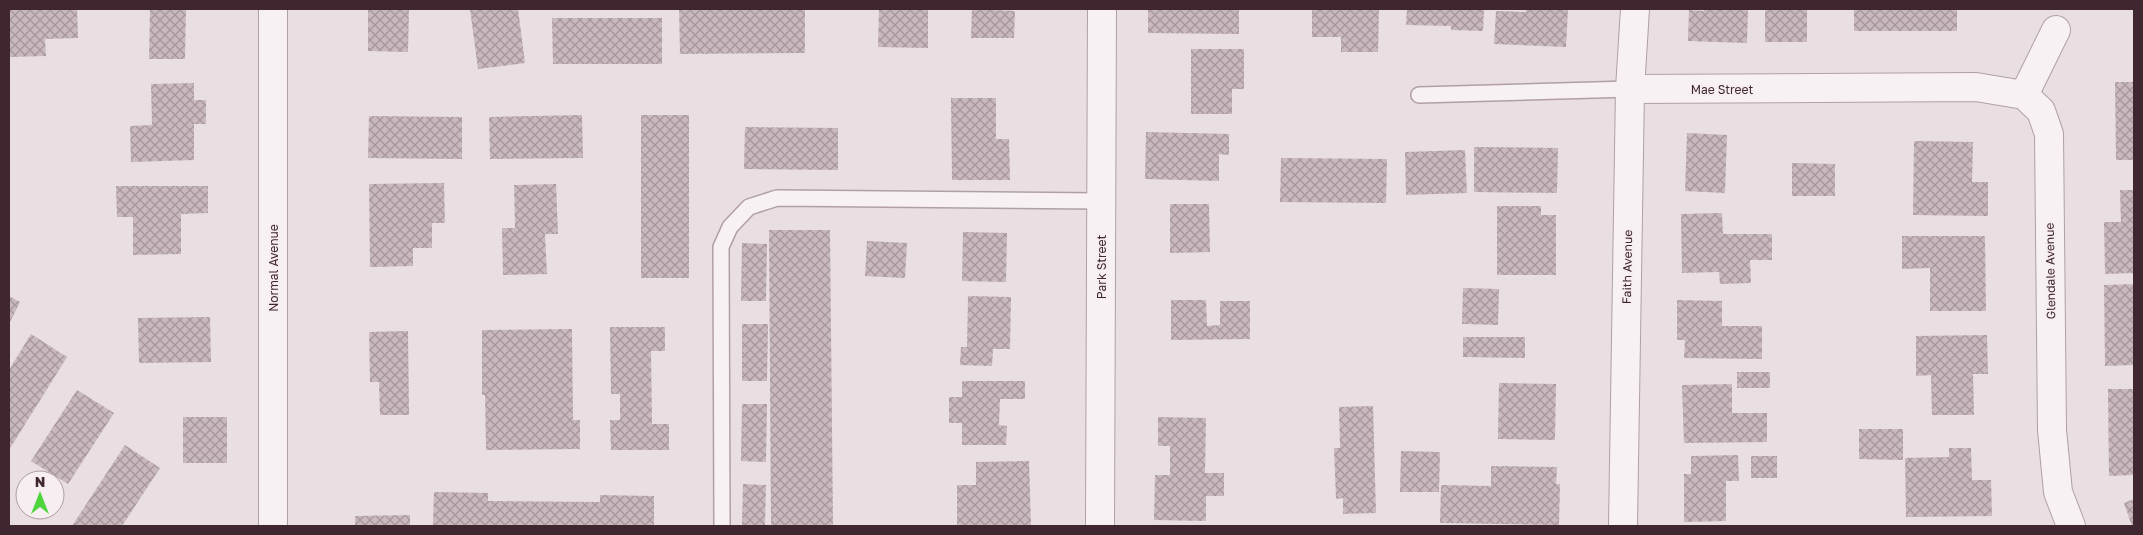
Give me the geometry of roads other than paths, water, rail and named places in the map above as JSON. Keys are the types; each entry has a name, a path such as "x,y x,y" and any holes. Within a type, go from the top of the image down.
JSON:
{"street":[{"name":"Normal Avenue","path":"273,526 274,9"},
{"name":"Park Street","path":"1100,526 1102,9"},
{"name":"Faith Avenue","path":"1623,526 1630,89 1635,9"},
{"path":"2024,95 2056,30"},
{"name":"Mae Street","path":"1630,89 1976,87 2024,95"},
{"name":"Glendale Avenue","path":"2024,95 2041,111 2049,134 2052,430 2058,492 2071,526"}],"lane":[{"name":"Mae Street","path":"1419,95 1630,89"},
{"path":"722,526 721,247 730,227 749,207 777,198 1101,201"}]}
